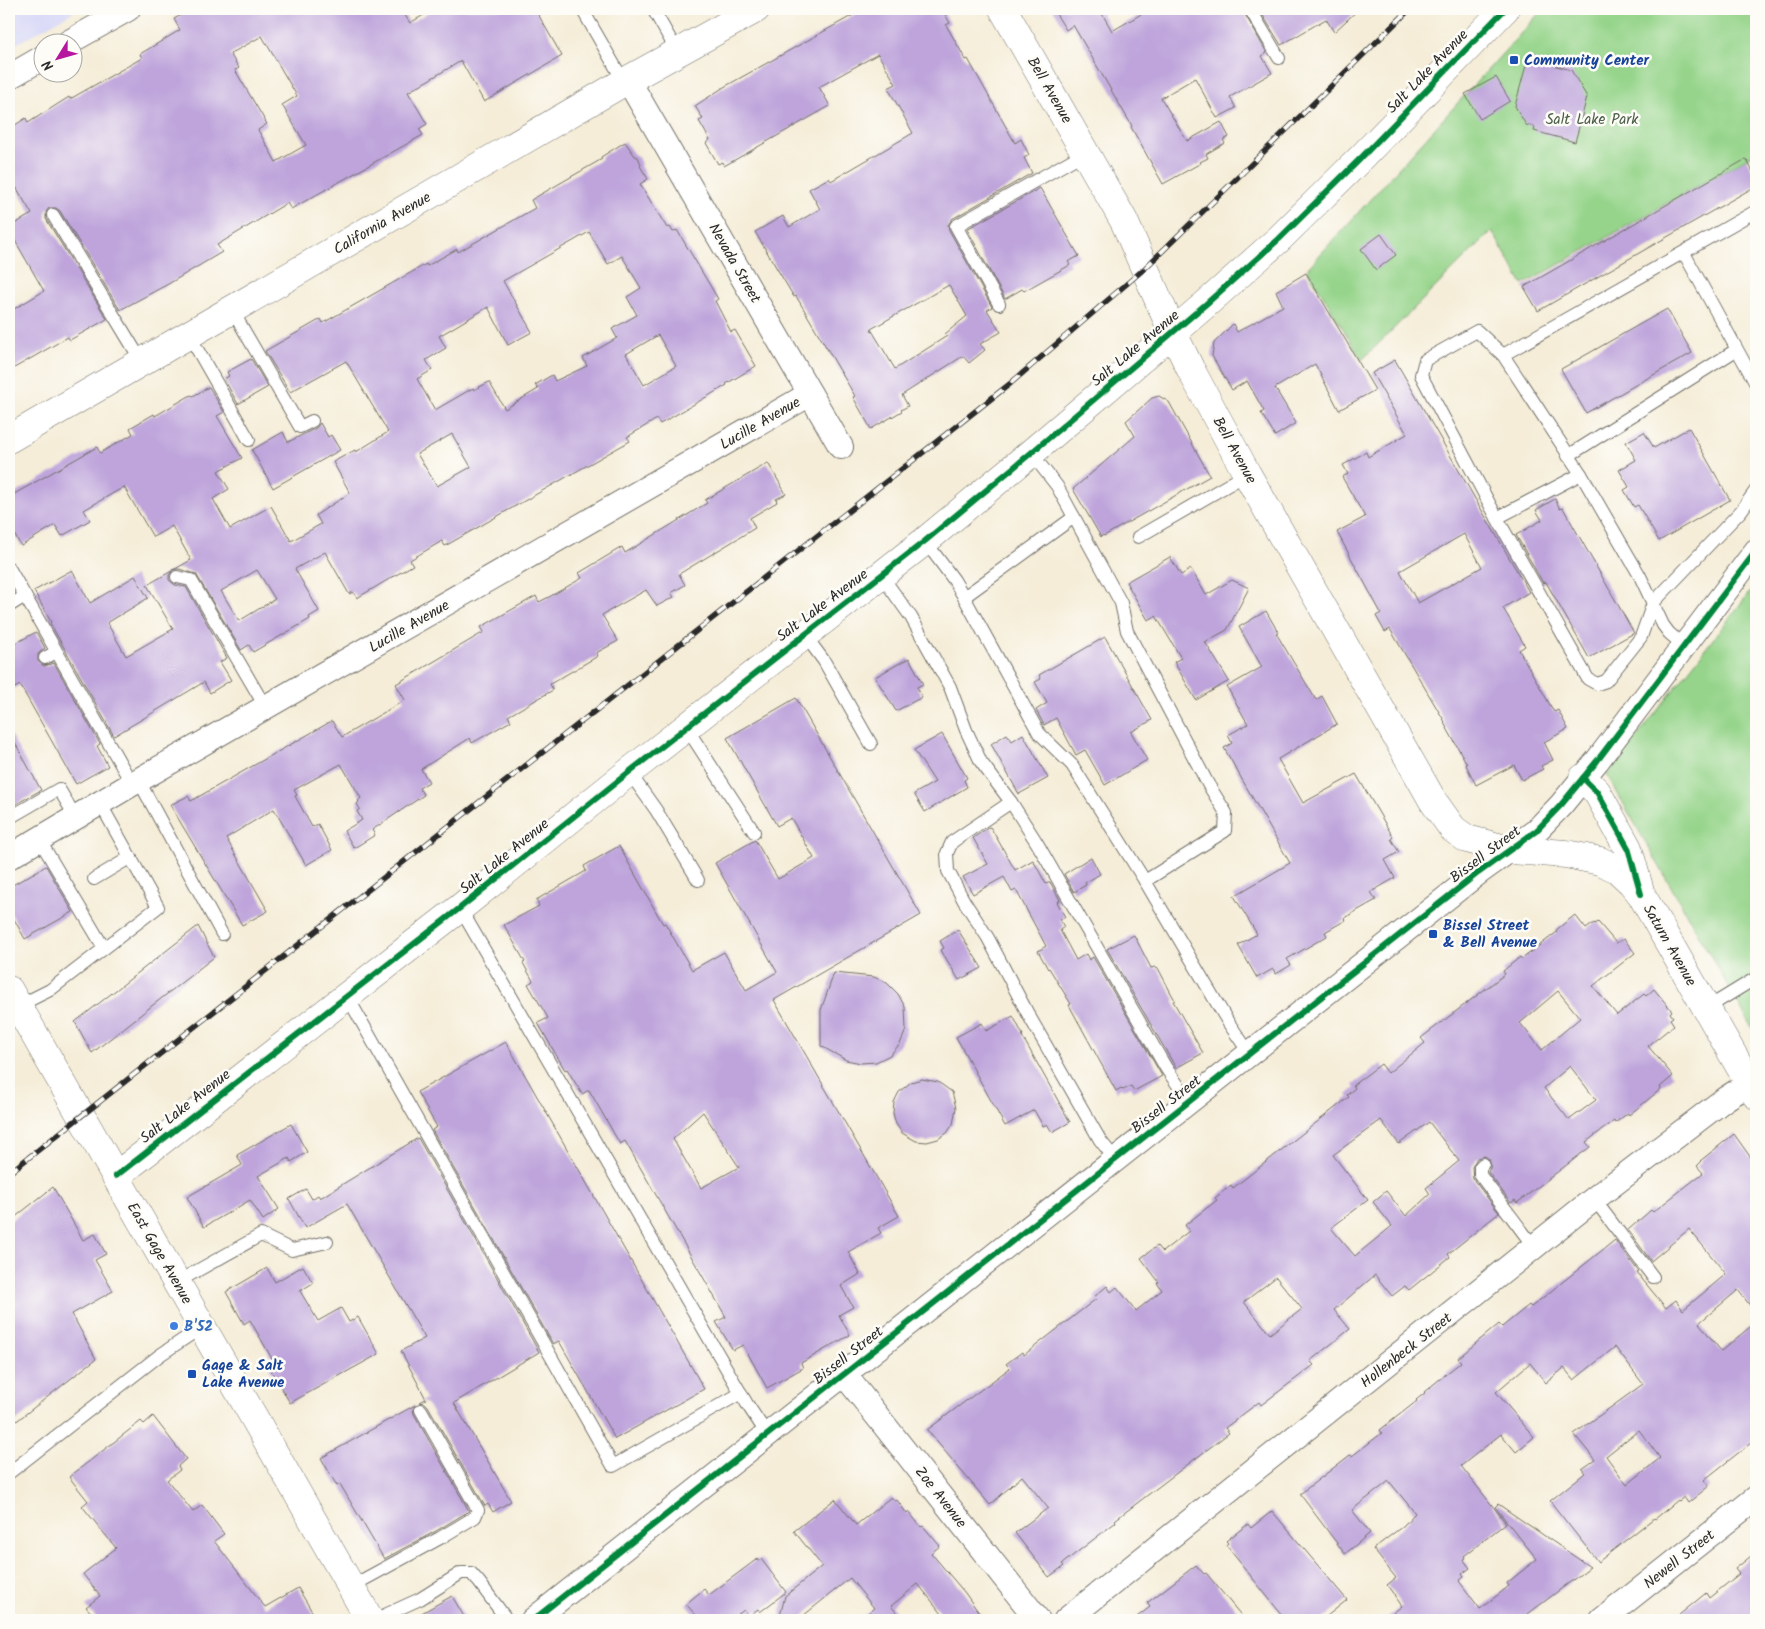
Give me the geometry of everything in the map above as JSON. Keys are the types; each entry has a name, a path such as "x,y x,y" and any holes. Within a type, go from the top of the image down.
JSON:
{"street":[{"path":"82,35 128,9"},
{"name":"California Avenue","path":"9,439 626,81 756,9"},
{"name":"Bell Avenue","path":"1003,9 1124,221 1173,333 1247,474 1433,801 1453,828 1467,839 1510,850"},
{"name":"Salt Lake Avenue","path":"116,1176 460,908 686,726 881,575 1032,453 1173,333 1279,239 1360,159 1504,9"},
{"path":"9,77 32,64"},
{"name":"Nevada Street","path":"626,81 841,447"},
{"name":"Lucille Avenue","path":"9,857 135,782 810,394"},
{"name":"Bissell Street","path":"543,1617 767,1434 1115,1159 1536,831 1584,778 1756,551"},
{"path":"1584,778 1597,792 1628,848 1641,894"},
{"name":"Saturn Avenue","path":"1510,850 1566,854 1600,861 1617,870 1631,882 1641,894 1753,1089"},
{"name":"East Gage Avenue","path":"13,998 370,1620"},
{"name":"Hollenbeck Street","path":"1066,1620 1594,1199 1725,1099 1753,1089"},
{"name":"Zoe Avenue","path":"844,1374 1038,1620"},
{"name":"Newell Street","path":"1602,1620 1756,1498"}],"lane":[{"path":"582,9 626,81"},
{"path":"652,9 678,53"},
{"path":"1250,9 1280,58"},
{"path":"999,304 956,226 1086,152"},
{"path":"1503,355 1756,211"},
{"path":"53,215 142,362"},
{"path":"1684,253 1756,384"},
{"path":"232,310 300,427 312,421"},
{"path":"1684,646 1669,633 1653,603 1640,576 1581,474 1503,355 1478,331 1424,360 1421,375 1497,518 1588,679 1597,684 1606,681 1641,637 1653,603 1741,511 1756,490"},
{"path":"189,335 249,440"},
{"path":"1568,456 1736,350"},
{"path":"1032,453 1057,486 1121,603 1127,631 1208,784 1226,813 1225,830 1145,881"},
{"path":"1138,537 1247,474"},
{"path":"1497,518 1581,474"},
{"path":"964,597 1074,517"},
{"path":"924,541 954,580 1039,733 1072,765 1145,881 1228,1022 1250,1054"},
{"path":"9,568 56,652 135,782 222,934"},
{"path":"881,575 910,617 950,687 966,730 981,762 1011,802 1038,843 1166,1068 1189,1101"},
{"path":"177,577 190,580 266,708"},
{"path":"9,606 25,596"},
{"path":"804,634 824,661 871,744"},
{"path":"45,658 56,652"},
{"path":"686,726 754,832"},
{"path":"629,772 656,810 698,880"},
{"path":"9,818 59,789 76,818"},
{"path":"1011,802 952,842 947,853 948,871 964,902 988,938 1028,1014 1100,1140 1115,1159"},
{"path":"13,998 50,990 158,907 100,803"},
{"path":"39,839 104,948"},
{"path":"94,879 131,857"},
{"path":"460,908 741,1393 767,1434"},
{"path":"1706,1008 1756,978"},
{"path":"347,996 613,1466 741,1393"},
{"path":"1483,1164 1480,1167 1480,1175 1534,1248"},
{"path":"1594,1199 1653,1277"},
{"path":"176,1282 261,1234 292,1250 327,1242"},
{"path":"9,1473 160,1355 202,1327"},
{"path":"350,1587 475,1517 478,1510 421,1410"},
{"path":"374,1620 420,1599 462,1572 471,1573 507,1620"}],"shaded area":[{"path":"9,9 78,9 37,32 32,32 32,35 9,48"}],"green space":[{"name":"Salt Lake Park","path":"1543,9 1756,9 1756,153 1523,285 1492,231 1362,360 1307,269"},
{"path":"1756,584 1756,1035 1607,775"}],"building":[{"path":"192,9 401,9 410,23 434,9 535,9 562,56 484,102 461,61 408,92 427,124 419,129 423,135 291,209 287,203 217,245 222,252 120,310 60,211 56,208 49,208 46,212 46,219 107,319 70,340 68,337 9,371 9,312 44,291 9,230 9,227 32,214 13,182 15,181 9,169 9,129 26,118 28,123 69,97 70,99 142,58 140,54 180,30 174,19","holes":["262,36 297,96 282,105 306,145 276,162 258,130 267,124 235,70 239,68 230,54"]},
{"path":"864,9 942,9 950,23 946,25 966,60 968,59 1015,143 1021,139 1029,155 1024,158 1032,173 952,219 948,225 992,307 987,310 1001,332 980,344 985,350 969,363 963,356 902,395 908,406 871,429 853,397 855,396 796,296 794,297 755,232 783,216 789,227 820,209 809,189 829,178 831,181 913,133 888,88 896,84 878,54 819,87 830,106 724,166 722,162 718,164 706,143 710,140 699,121 703,119 695,106 724,87","holes":["949,285 967,316 945,334 947,336 895,369 871,329"]},
{"path":"1053,9 1102,9 1100,10 1112,31 1150,9 1242,9 1267,53 1262,56 1272,73 1230,97 1236,108 1217,118 1195,78 1161,98 1187,141 1221,122 1229,137 1223,140 1225,143 1206,154 1208,158 1201,163 1163,184 1132,126 1073,25 1066,30"},
{"path":"1259,9 1359,9 1334,32 1326,19 1281,45"},
{"path":"1528,58 1571,70 1587,97 1575,142 1534,131 1535,127 1526,125 1515,106"},
{"path":"1496,77 1510,101 1480,119 1465,94"},
{"path":"625,142 635,156 638,157 640,166 648,179 640,184 667,228 670,227 673,232 677,230 718,299 715,301 731,332 735,330 756,366 660,424 657,419 627,437 630,441 445,546 442,541 410,560 413,565 357,598 353,592 349,594 325,552 295,569 319,611 309,617 310,619 253,652 249,645 241,650 196,574 175,569 191,560 172,526 153,537 124,487 84,510 90,520 62,536 55,525 21,546 9,525 9,497 97,447 100,453 133,434 130,428 209,387 224,412 217,416 242,458 218,471 229,489 213,499 230,529 271,506 291,541 321,524 316,515 350,493 333,462 355,450 356,452 388,432 346,361 290,392 265,351 321,319 323,323 426,264 427,266 457,249 458,252 535,208 531,200 602,159 601,157","holes":["589,232 608,264 622,256 641,288 627,297 637,315 612,329 617,338 583,358 587,366 555,381 552,375 535,385 538,389 505,409 489,382 474,390 473,388 435,410 417,379 432,370 426,360 446,348 439,336 488,307 508,345 532,332 503,281","658,335 676,366 644,385 626,354","452,434 471,467 437,486 417,454","257,570 275,599 239,621 221,591"]},
{"path":"1746,159 1756,177 1756,186 1538,311 1524,287"},
{"path":"1040,188 1079,256 1068,262 1070,265 1024,291 1022,289 1005,299 967,229"},
{"path":"1381,234 1396,255 1376,270 1361,249"},
{"path":"1306,273 1375,390 1339,410 1315,364 1275,388 1296,423 1275,436 1261,413 1264,411 1247,381 1232,390 1212,356 1214,343 1233,324 1237,332 1283,306 1276,291"},
{"path":"1667,309 1692,353 1586,413 1561,369"},
{"path":"251,359 268,387 238,404 224,379 229,376 227,372"},
{"path":"1395,360 1529,592 1503,608 1525,646 1519,650 1554,712 1558,710 1568,729 1544,742 1553,760 1541,766 1543,769 1522,780 1514,765 1476,785 1445,722 1390,629 1385,632 1376,616 1381,613 1337,532 1365,517 1342,477 1348,474 1343,465 1366,452 1368,457 1407,434 1372,373","holes":["1464,534 1482,567 1418,603 1400,571"]},
{"path":"1159,396 1169,402 1210,476 1101,537 1073,489 1135,436 1126,421 1152,398"},
{"path":"320,423 328,437 331,435 340,450 273,488 252,450 283,432 288,442 316,428"},
{"path":"1689,428 1730,500 1659,541 1638,505 1634,507 1624,490 1629,487 1619,470 1636,460 1626,442 1644,432 1654,448"},
{"path":"768,463 786,494 776,499 777,502 750,518 755,528 679,574 685,585 671,593 674,597 657,606 646,590 602,615 618,641 596,653 598,656 550,684 553,690 508,716 511,721 472,743 470,738 421,769 429,782 419,788 424,795 372,830 375,835 354,848 344,831 362,820 357,811 360,809 357,804 361,798 341,764 294,790 297,795 295,796 312,827 318,824 332,850 306,865 274,809 226,838 268,911 242,925 170,805 188,796 191,801 332,721 342,737 405,700 396,684 484,632 481,627 536,596 539,602 551,596 582,578 579,573 622,547 625,553 707,503 705,500"},
{"path":"1555,499 1560,509 1563,508 1634,633 1589,658 1546,582 1543,583 1516,535 1542,520 1536,510"},
{"path":"1170,557 1181,575 1191,569 1206,595 1232,580 1249,588 1227,630 1205,642 1229,681 1196,700 1174,662 1181,658 1156,616 1148,620 1126,582"},
{"path":"72,570 90,603 135,576 148,598 107,623 126,656 173,629 147,585 173,570 169,575 169,580 175,585 186,587 227,658 220,662 231,680 210,693 204,682 114,736 34,591"},
{"path":"1266,611 1278,632 1276,633 1316,700 1322,696 1337,724 1278,759 1303,803 1356,774 1393,837 1391,839 1399,852 1385,860 1395,878 1371,892 1376,900 1344,918 1346,920 1325,932 1327,936 1287,959 1291,965 1276,974 1273,969 1257,978 1238,945 1257,934 1234,896 1290,863 1224,748 1232,743 1228,735 1248,724 1227,687 1262,667 1239,627"},
{"path":"36,632 45,648 38,654 38,661 44,666 54,663 100,744 97,746 108,766 76,784 20,685 9,691 9,647"},
{"path":"1105,637 1152,720 1131,732 1147,760 1105,785 1085,750 1076,755 1056,718 1044,725 1036,710 1047,703 1035,682 1041,679 1039,675"},
{"path":"909,658 923,684 917,687 922,697 896,711 875,677"},
{"path":"796,698 921,915 774,1000 899,1216 878,1228 881,1233 848,1252 860,1274 841,1286 853,1307 839,1315 850,1335 801,1363 803,1368 767,1388 743,1345 733,1350 716,1322 726,1317 625,1141 620,1144 589,1090 582,1094 555,1053 538,1023 548,1018 528,984 533,981 523,963 525,962 504,925 539,906 536,900 586,871 584,866 619,846 663,924 665,923 692,970 724,952 746,990 777,972 715,863 755,840 778,879 814,858 791,818 777,826 727,738","holes":["703,1112 739,1167 701,1188 673,1139"]},
{"path":"9,732 41,790 9,808"},
{"path":"942,734 967,778 964,780 967,787 925,812 914,794 935,782 914,750"},
{"path":"1007,734 1012,741 1023,734 1048,778 1019,794 991,744"},
{"path":"989,827 1015,870 1033,860 1046,884 1050,882 1060,900 1057,902 1065,917 1060,920 1064,927 1060,930 1076,960 1086,954 1089,960 1093,957 1162,1076 1134,1091 1131,1086 1116,1091 1069,1005 1071,1004 1038,951 1046,946 1016,890 1012,892 1004,877 973,894 963,877 988,864 973,838"},
{"path":"1091,857 1100,874 1074,892 1064,874"},
{"path":"46,866 73,912 25,939 9,910 9,887"},
{"path":"1575,915 1586,929 1598,922 1616,943 1624,939 1635,953 1593,986 1617,1015 1644,994 1646,996 1654,989 1672,1011 1670,1013 1673,1017 1670,1019 1674,1025 1648,1046 1673,1076 1660,1087 1661,1089 1629,1115 1628,1113 1615,1123 1614,1121 1586,1142 1590,1147 1517,1203 1515,1200 1511,1203 1488,1172 1491,1166 1489,1159 1485,1156 1477,1158 1472,1167 1473,1179 1499,1213 1448,1254 1450,1257 1409,1290 1405,1286 1392,1296 1375,1275 1334,1310 1350,1329 1310,1361 1314,1365 1261,1405 1259,1402 1225,1428 1229,1433 1115,1520 1116,1522 1062,1564 1064,1566 1049,1577 1015,1533 1048,1508 1022,1476 990,1505 927,1430 1010,1368 1006,1364 1022,1352 1024,1355 1096,1299 1094,1297 1107,1286 1111,1292 1117,1287 1136,1311 1162,1290 1157,1283 1159,1282 1141,1258 1157,1246 1162,1252 1189,1231 1185,1225 1217,1200 1215,1198 1231,1185 1233,1188 1349,1097 1347,1095 1355,1088 1353,1085 1381,1064 1388,1073 1425,1043 1421,1038 1505,974 1503,971 1557,932 1556,930","holes":["1558,991 1580,1018 1542,1050 1520,1023","1570,1066 1596,1100 1569,1120 1544,1088","1381,1120 1399,1144 1429,1122 1459,1161 1426,1188 1430,1194 1406,1216 1386,1191 1373,1202 1392,1226 1355,1256 1331,1228 1368,1200 1333,1155","1276,1277 1302,1309 1270,1334 1244,1302"]},
{"path":"198,926 214,957 92,1053 75,1022"},
{"path":"958,930 982,968 959,980 941,950 944,948 940,941"},
{"path":"1134,935 1151,968 1158,968 1175,1000 1173,1001 1203,1053 1176,1068 1107,949"},
{"path":"834,973 874,977 887,983 898,994 905,1007 906,1030 900,1044 890,1055 876,1062 861,1063 846,1060 821,1046 821,1010"},
{"path":"1013,1016 1022,1036 1070,1122 1052,1132 1047,1124 1043,1126 1034,1110 1005,1126 956,1037 982,1023 986,1031"},
{"path":"506,1042 704,1389 615,1439 559,1341 553,1344 432,1130 437,1127 417,1092"},
{"path":"922,1079 938,1082 952,1092 956,1108 953,1124 947,1133 938,1139 927,1142 916,1141 902,1133 896,1124 893,1113 894,1102 899,1092 911,1082"},
{"path":"291,1124 307,1152 291,1162 289,1158 258,1176 279,1209 263,1220 250,1200 204,1227 187,1197 242,1165 237,1155"},
{"path":"1734,1134 1756,1165 1756,1313 1738,1290 1699,1323 1721,1351 1756,1322 1756,1439 1704,1480 1709,1486 1688,1503 1684,1497 1678,1500 1598,1562 1550,1501 1585,1473 1582,1469 1595,1460 1574,1434 1643,1384 1615,1347 1574,1380 1564,1368 1546,1383 1530,1363 1496,1392 1534,1437 1516,1452 1501,1434 1461,1466 1506,1523 1464,1556 1465,1558 1463,1559 1470,1568 1462,1574 1464,1577 1459,1581 1480,1609 1509,1586 1507,1583 1537,1559 1495,1507 1498,1504 1590,1567 1520,1620 1384,1620 1402,1606 1387,1585 1396,1578 1373,1549 1403,1526 1415,1513 1389,1481 1352,1510 1370,1533 1345,1554 1300,1494 1382,1433 1380,1430 1417,1401 1424,1392 1461,1362 1458,1358 1499,1324 1502,1327 1529,1305 1531,1307 1615,1240 1639,1272 1637,1273 1666,1308 1676,1300 1683,1310 1726,1274 1689,1229 1651,1261 1628,1230 1651,1210 1653,1212 1703,1173 1697,1166 1700,1161","holes":["1639,1430 1660,1458 1627,1485 1606,1456"]},
{"path":"418,1138 539,1352 454,1403 511,1501 493,1512 488,1504 485,1506 428,1406 420,1402 426,1399 401,1351 425,1338 347,1204 305,1228 289,1199 306,1189 312,1199 318,1195 320,1198"},
{"path":"53,1187 83,1240 95,1234 106,1254 95,1260 113,1291 72,1314 96,1359 9,1427 9,1222"},
{"path":"303,1266 313,1283 300,1291 318,1321 341,1308 349,1322 358,1317 379,1354 290,1403 269,1367 275,1364 250,1320 244,1324 226,1292 267,1268 275,1282"},
{"path":"415,1405 413,1409 414,1414 469,1511 384,1559 340,1484 337,1486 321,1458"},
{"path":"153,1416 186,1459 178,1466 180,1470 167,1480 193,1512 202,1505 224,1534 214,1541 265,1607 298,1588 317,1620 98,1620 86,1607 100,1596 83,1574 116,1548 82,1506 88,1501 69,1477 141,1421 144,1424"},
{"path":"891,1497 895,1501 897,1500 907,1514 909,1512 921,1527 923,1526 940,1546 931,1553 965,1593 984,1620 947,1620 918,1584 891,1606 903,1620 859,1620 874,1608 850,1578 798,1620 779,1620 785,1596 822,1566 794,1531 835,1499 856,1525"},
{"path":"1272,1511 1347,1600 1322,1620 1286,1620 1226,1545 1228,1543 1226,1541 1248,1524 1251,1528"},
{"path":"1756,1552 1756,1620 1673,1620 1706,1593 1709,1598 1739,1574 1735,1569"},
{"path":"757,1559 758,1561 761,1559 786,1592 760,1612 758,1609 749,1616 744,1610 730,1620 700,1620 686,1604 704,1589 709,1595"},
{"path":"1196,1565 1204,1574 1206,1573 1245,1620 1133,1620 1150,1607 1147,1603"},
{"path":"452,1596 466,1620 409,1620"}],"railway":[{"path":"9,1173 1011,383 1144,269 1410,9"}],"cycle path":[{"path":"116,1176 460,908 629,772 925,541 1031,453 1206,304 1279,239 1360,159 1505,9"},
{"path":"533,1620 1478,873 1536,831 1561,805 1597,761 1756,551"},
{"path":"1583,778 1597,792 1628,848 1641,894"}],"place":[{"name":"Community Center","path":"1514,60"},
{"name":"Bissel Street & Bell Avenue","path":"1433,934"},
{"name":"B'52","path":"174,1326"},
{"name":"Gage & Salt Lake Avenue","path":"192,1374"}]}
